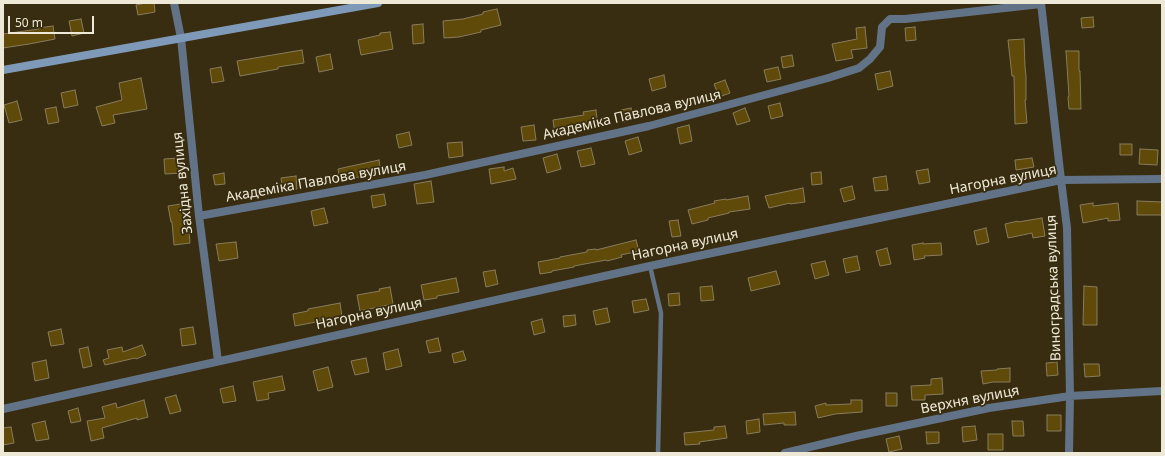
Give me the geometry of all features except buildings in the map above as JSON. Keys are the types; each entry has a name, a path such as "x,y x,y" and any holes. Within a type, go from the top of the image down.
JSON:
{"main road":[{"path":"3,70 378,3"}],"street":[{"name":"Західна вулиця","path":"174,3 181,38 199,216 218,361"},
{"name":"Виноградська вулиця","path":"1041,4 1067,228 1070,396 1069,453"},
{"name":"Академіка Павлова вулиця","path":"199,216 425,175 649,126 828,78 859,68 870,59 880,47 882,28 890,19 905,19 1041,4"},
{"name":"Нагорна вулиця","path":"3,409 650,266 1061,180 1162,179"},
{"name":"Верхня вулиця","path":"785,453 856,436 989,408 1070,396 1162,391"}],"lane":[{"path":"650,266 661,313 658,453"}]}
